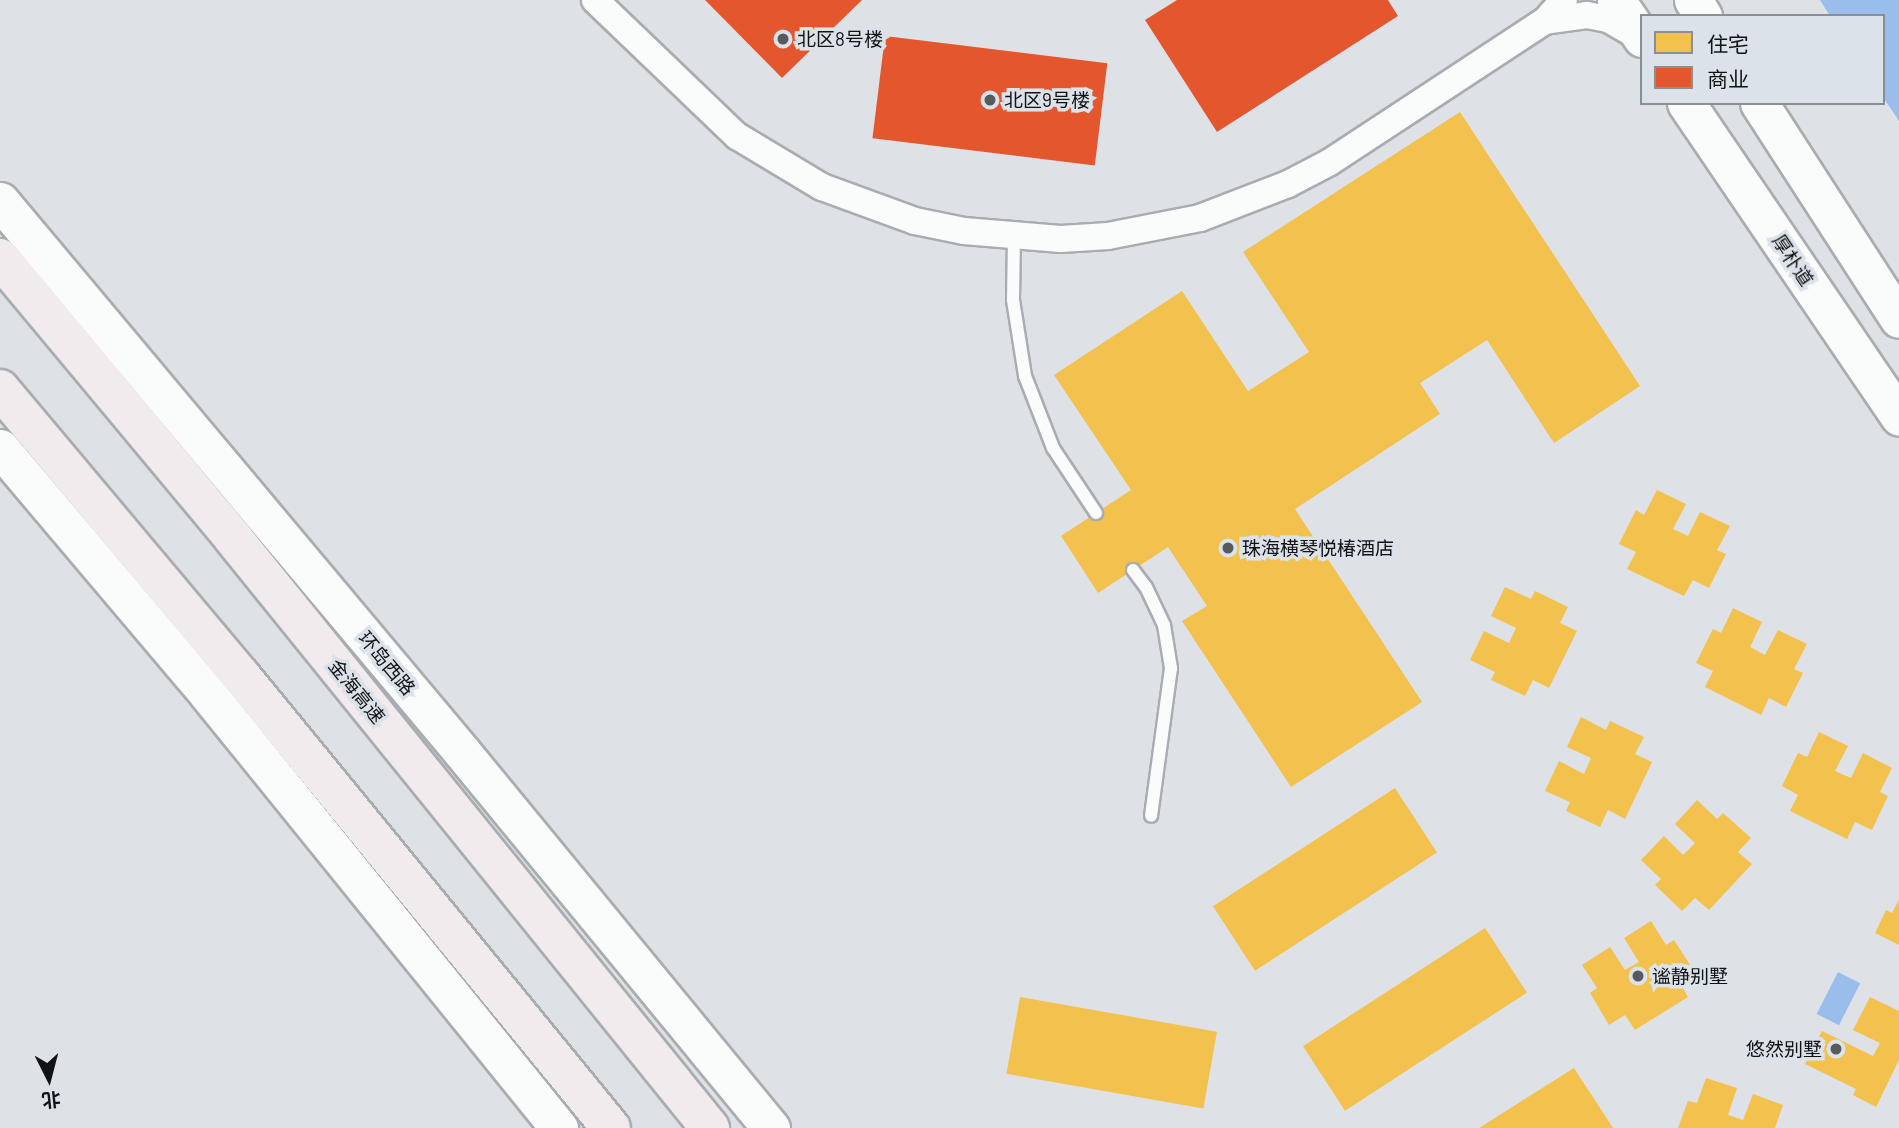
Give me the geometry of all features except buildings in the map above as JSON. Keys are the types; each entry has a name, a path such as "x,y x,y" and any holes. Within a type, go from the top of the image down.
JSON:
{"highway":[{"name":"金海高速","path":"0,258 233,538 710,1128"},
{"path":"0,389 250,687 611,1128"}],"street":[{"path":"595,0 737,136 778,163 822,187 868,206 940,226 1014,237 1108,236 1200,218 1245,203 1330,162 1545,21 1564,0"},
{"path":"1616,0 1640,36"},
{"path":"1545,21 1587,15 1608,19 1640,38"},
{"name":"厚朴道","path":"1687,105 1899,416"},
{"path":"1760,105 1899,319"},
{"name":"环岛西路","path":"0,201 462,752 771,1128"},
{"path":"0,448 206,693 559,1128"}],"lane":[{"path":"1014,237 1013,300 1025,376 1053,448 1096,513"},
{"path":"1133,570 1146,587 1164,625 1171,668 1151,816"}],"water":[{"path":"1820,0 1899,0 1899,121 1885,100 1885,14 1829,14"},
{"path":"1838,972 1860,983 1839,1025 1817,1014"}],"place":[{"name":"北区8号楼","path":"783,39"},
{"name":"北区9号楼","path":"990,100"},
{"name":"珠海横琴悦椿酒店","path":"1228,548"},
{"name":"谧静别墅","path":"1638,976"},
{"name":"悠然别墅","path":"1836,1049"}]}
